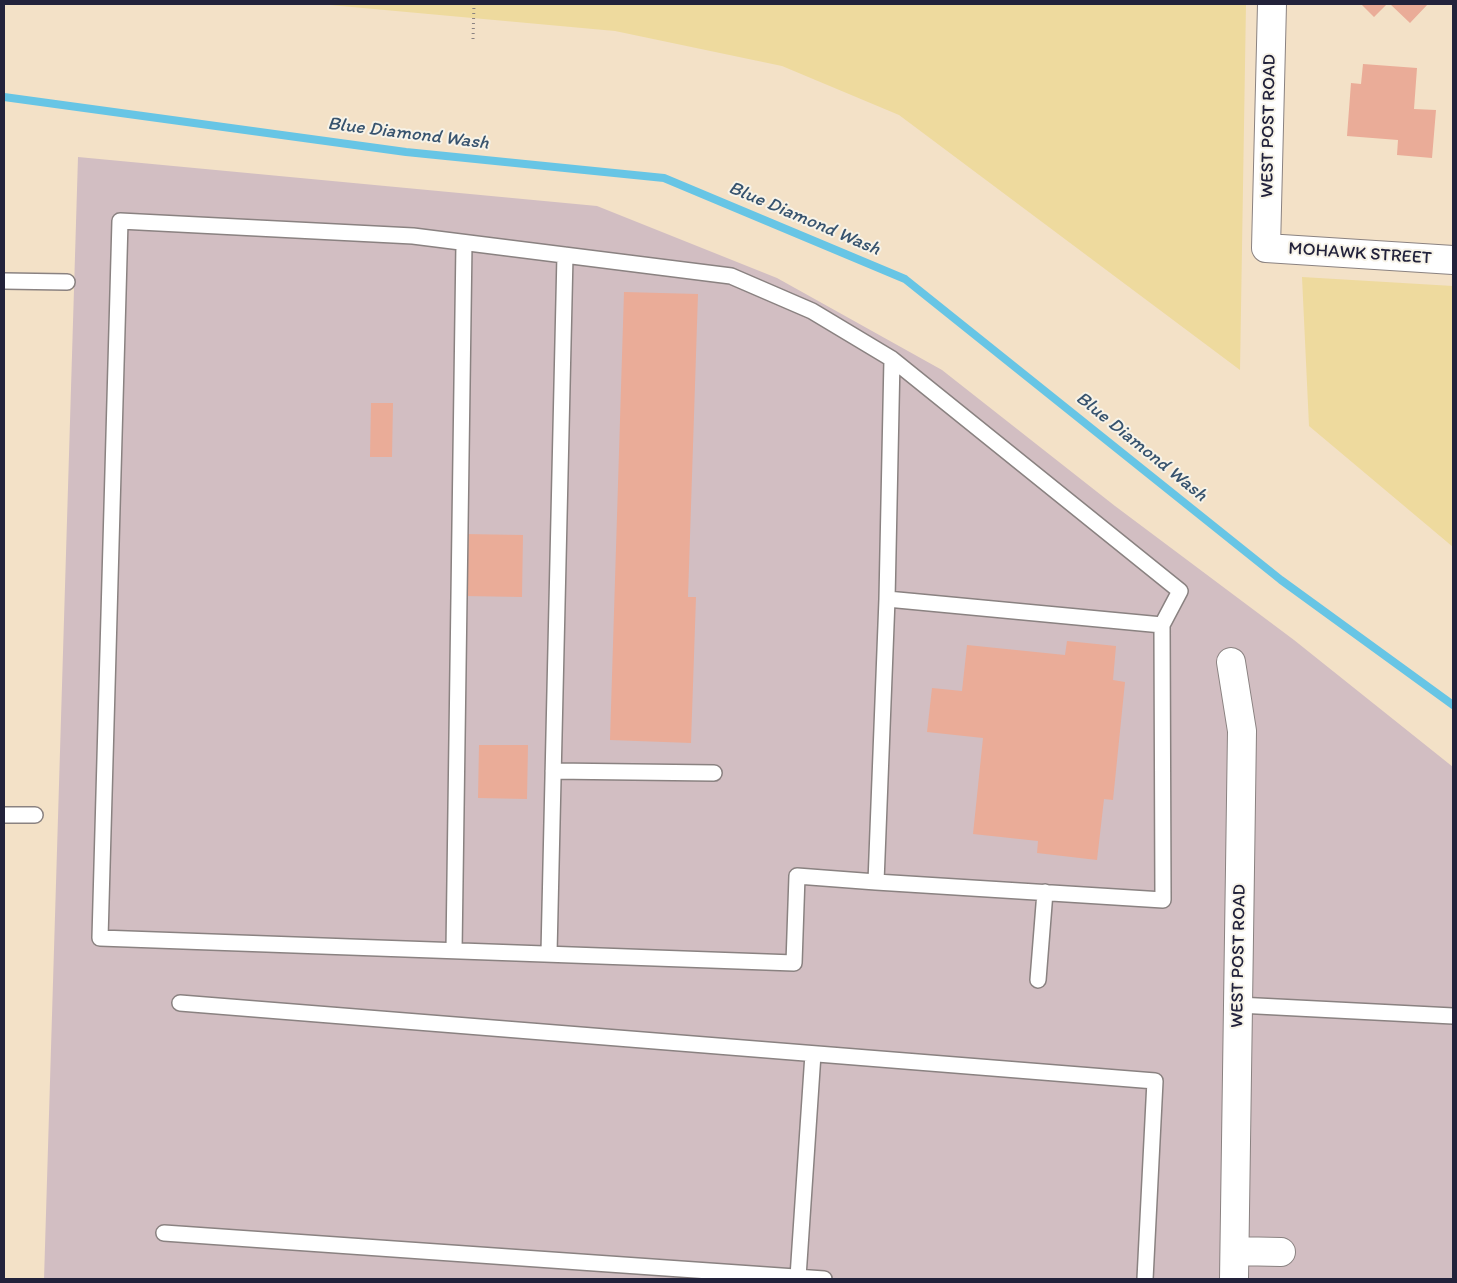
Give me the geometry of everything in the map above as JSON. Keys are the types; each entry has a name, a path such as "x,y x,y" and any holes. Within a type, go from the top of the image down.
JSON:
{"street":[{"name":"WEST POST ROAD","path":"1266,248 1272,4"},
{"name":"MOHAWK STREET","path":"1266,248 1453,260"},
{"name":"WEST POST ROAD","path":"1231,662 1242,731 1234,1279"},
{"path":"1235,1251 1280,1252"}],"lane":[{"path":"120,221 413,236 566,255 731,276 812,311 892,359 1180,591 1162,625 1163,900 797,876 794,963 100,938 120,221"},
{"path":"454,950 464,243"},
{"path":"549,953 566,255"},
{"path":"4,282 67,282"},
{"path":"876,882 887,599 892,359"},
{"path":"887,599 1162,625"},
{"path":"553,770 714,773"},
{"path":"4,815 36,815"},
{"path":"1038,980 1045,892"},
{"path":"180,1003 1155,1081 1145,1279"},
{"path":"1238,1005 1453,1016"},
{"path":"798,1277 813,1054"},
{"path":"164,1233 824,1279"}],"path":[{"path":"473,39 474,4"}],"shaded area":[{"path":"78,157 597,206 777,278 942,370 1115,506 1294,640 1453,767 1453,1279 44,1279"}],"sand":[{"path":"319,4 1246,4 1240,370 899,115 782,66 615,31"},
{"path":"1302,277 1453,286 1453,547 1309,426"}],"building":[{"path":"1361,4 1387,4 1374,17"},
{"path":"1390,4 1428,4 1410,23"},
{"path":"1363,64 1417,68 1414,109 1436,110 1432,158 1397,155 1398,140 1347,136 1351,83 1361,84"},
{"path":"624,292 698,294 688,597 696,597 691,743 610,740"},
{"path":"371,403 393,403 392,457 370,457"},
{"path":"464,534 523,535 522,597 464,596"},
{"path":"1067,641 1116,646 1113,680 1125,682 1113,800 1104,799 1097,860 1037,853 1038,841 973,834 983,738 927,732 932,688 962,691 967,645 1065,655"},
{"path":"479,745 528,745 527,799 478,798"}],"waterway":[{"name":"Blue Diamond Wash","path":"4,97 406,152 664,178 905,279 1281,580 1453,705"}]}
